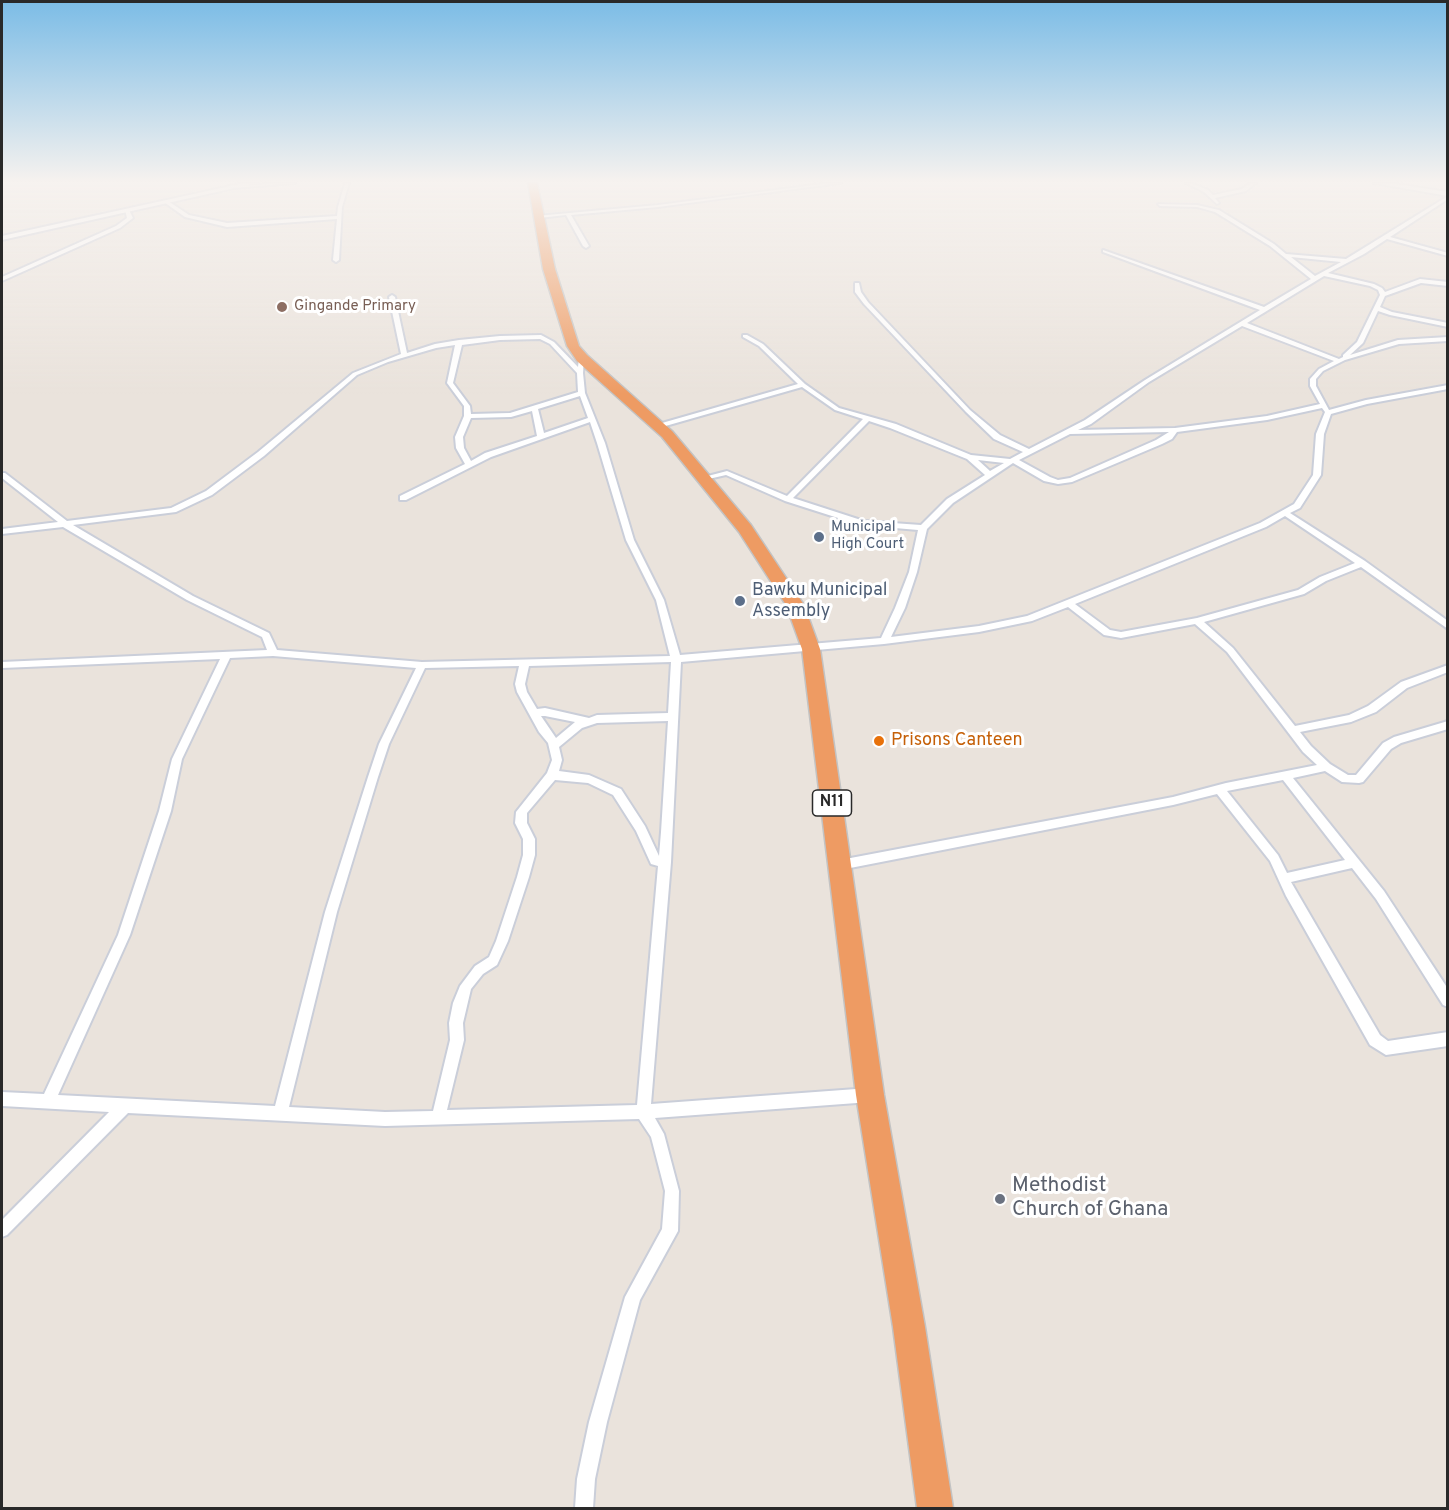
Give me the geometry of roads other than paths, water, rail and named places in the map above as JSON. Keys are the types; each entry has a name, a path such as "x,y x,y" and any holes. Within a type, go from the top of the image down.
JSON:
{"highway":[{"name":"N11","path":"547,253 558,301 581,366 658,425 704,478 771,566 795,605 811,649 870,1095 909,1327 935,1509"}],"street":[{"path":"2,279 59,253"},
{"path":"336,253 336,260"},
{"path":"1112,253 1265,310"},
{"path":"884,641 900,608 913,572 923,528 950,501 989,474 1088,422 1147,381 1358,253"},
{"path":"1284,255 1346,261"},
{"path":"1284,255 1315,279"},
{"path":"1323,274 1372,285 1380,289 1383,294"},
{"path":"1341,360 1360,344 1383,294 1420,281 1448,284"},
{"path":"857,284 858,292 866,303 968,411 997,437 1030,452"},
{"path":"392,297 404,356"},
{"path":"1377,308 1448,326"},
{"path":"1241,323 1341,360"},
{"path":"1439,338 1440,333 1448,326"},
{"path":"2,532 173,510 209,492 261,454 355,374 404,356 459,342 524,336 541,338 552,343 581,366 582,393 624,523 660,600 676,659 665,862 643,1112 657,1134 672,1191 670,1231 633,1297 598,1422 586,1479 584,1509"},
{"path":"746,336 761,345 803,385 837,409 868,418 970,457 1012,461 1047,479 1058,482 1072,480 1159,442 1175,430"},
{"path":"2,665 273,653 422,665 676,659 884,641 1029,619 1230,539 1297,506 1317,475 1320,434 1325,409 1313,386 1312,379 1321,370 1341,360 1398,342 1448,339"},
{"path":"459,342 450,382 467,406 468,416 459,437 460,448 469,465"},
{"path":"658,425 803,385"},
{"path":"1069,432 1175,430 1325,409 1448,387"},
{"path":"468,416 511,415 582,393"},
{"path":"535,409 541,438"},
{"path":"788,498 868,418"},
{"path":"403,498 504,449 592,419"},
{"path":"970,457 989,474"},
{"path":"704,478 727,473 788,498 863,523 923,528"},
{"path":"2,475 65,524 190,598 266,635 273,653"},
{"path":"1285,513 1362,563 1448,626"},
{"path":"1070,604 1101,629 1115,636 1197,621 1301,592 1323,579 1362,563"},
{"path":"1197,621 1230,650 1307,749 1326,766 1346,779 1359,778 1387,746 1398,740 1448,725"},
{"path":"48,1102 124,935 165,811 177,759 227,654"},
{"path":"438,1118 457,1040 456,1023 460,1003 466,986 479,970 493,961 523,877 529,855 528,839 521,823 522,812 552,775 558,760 554,745 534,713 520,684 525,663"},
{"path":"281,1112 332,912 373,777 384,744 422,665"},
{"path":"1293,730 1351,718 1372,709 1404,685 1448,668"},
{"path":"534,713 545,712 589,721"},
{"path":"554,745 567,732 589,721 606,718 674,717"},
{"path":"840,865 1173,801 1326,766"},
{"path":"552,775 590,780 617,792 641,829 655,860 665,862"},
{"path":"1285,775 1380,895 1448,1001"},
{"path":"1219,789 1274,858 1283,879 1367,1028 1381,1046 1392,1048 1448,1039"},
{"path":"1283,879 1354,863"},
{"path":"2,1099 385,1119 643,1112 870,1095"},
{"path":"2,1230 124,1107"}],"place":[{"name":"Gingande Primary","path":"282,307"},
{"name":"Municipal High Court","path":"819,537"},
{"name":"Bawku Municipal Assembly","path":"740,601"},
{"name":"Prisons Canteen","path":"879,741"},
{"name":"Methodist Church of Ghana","path":"1000,1199"}]}
